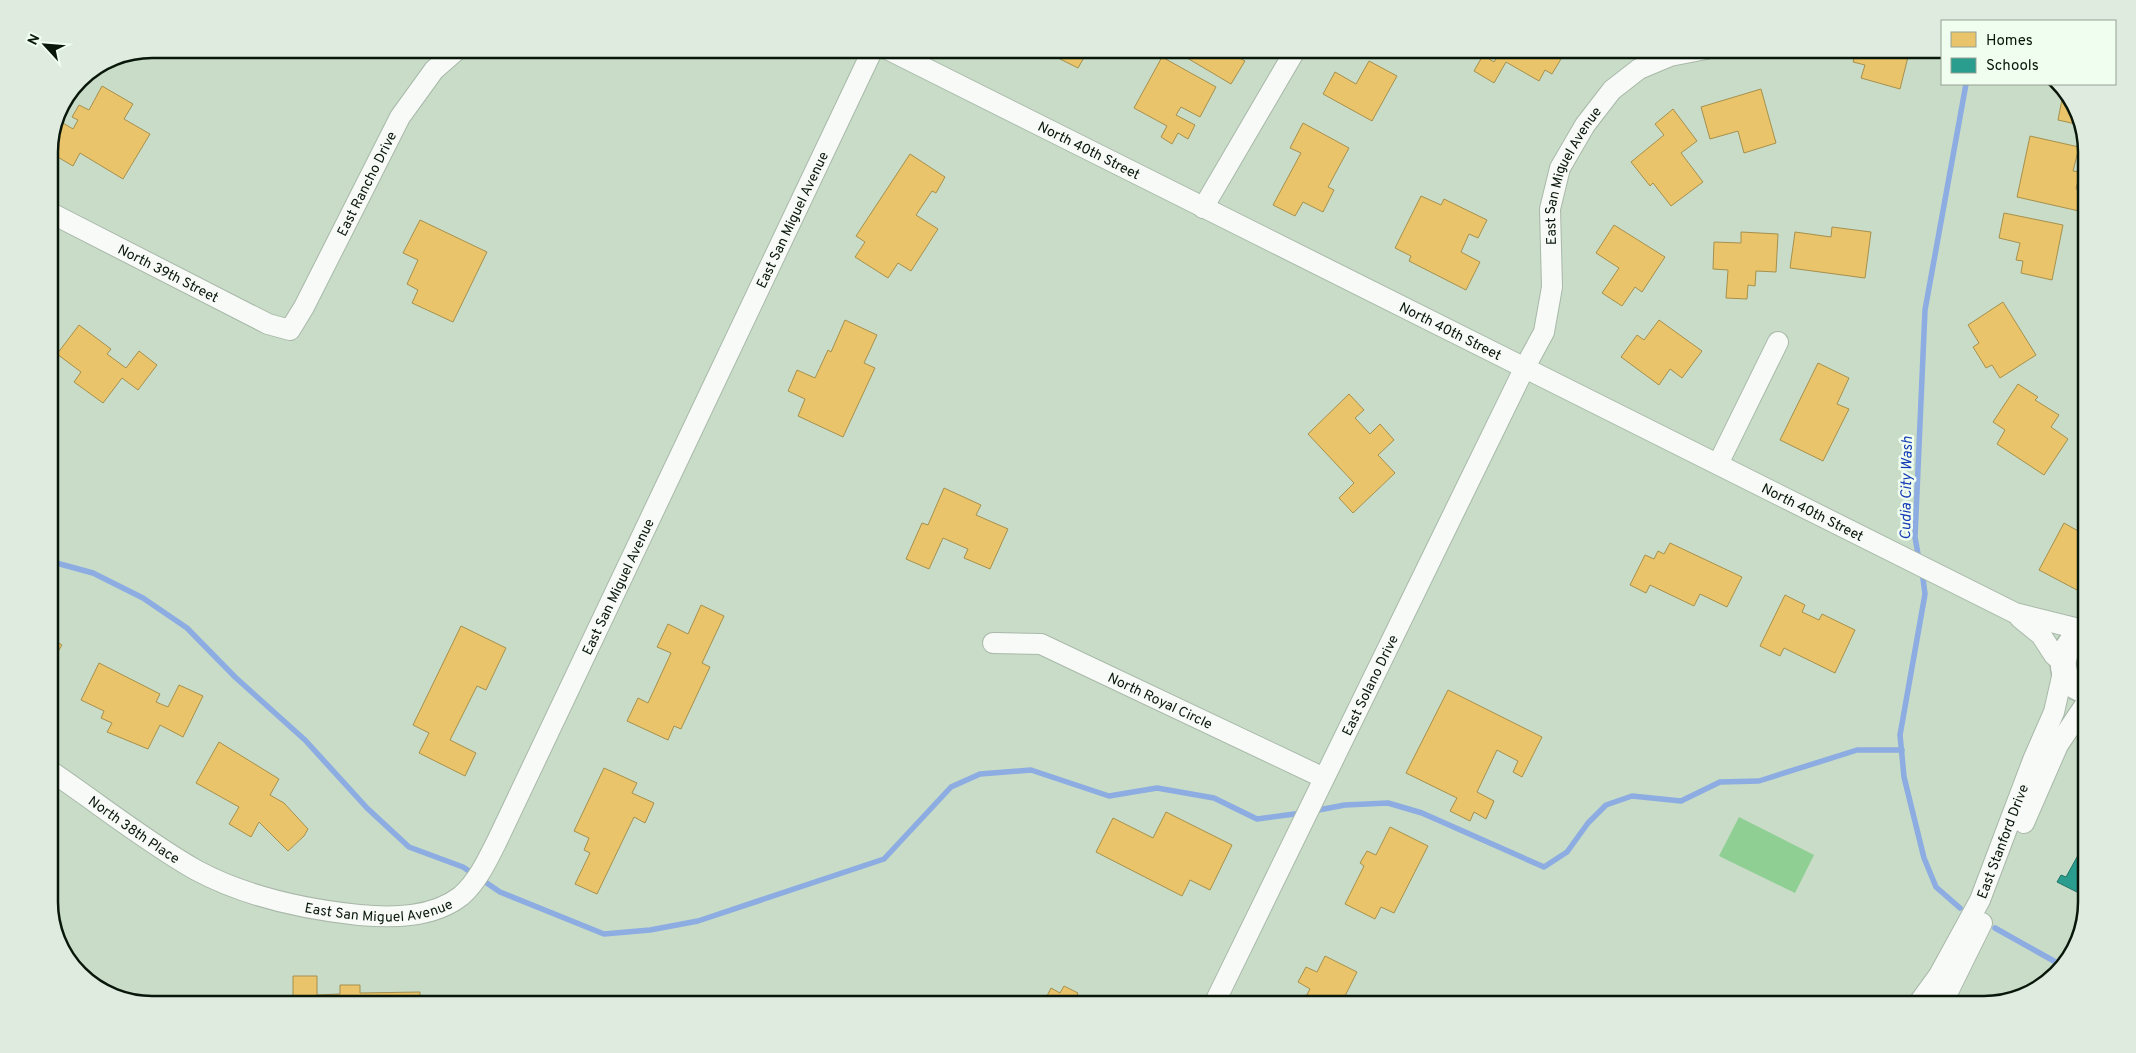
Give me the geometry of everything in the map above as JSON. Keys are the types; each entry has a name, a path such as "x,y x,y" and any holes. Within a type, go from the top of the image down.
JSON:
{"main road":[{"path":"2078,636 2072,639 2067,646 2063,666 2074,685 2078,687"}],"street":[{"name":"East Rancho Drive","path":"290,330 304,307 400,116 434,70 448,58"},
{"name":"East San Miguel Avenue","path":"224,883 266,899 300,907 379,917 425,912 443,906 460,896 482,869 498,839 869,58"},
{"name":"North 40th Street","path":"905,58 2015,613 2078,629"},
{"path":"1202,208 1291,58"},
{"name":"East San Miguel Avenue","path":"1525,367 1544,332 1552,287 1550,209 1560,168 1585,125 1612,90 1639,69 1665,58"},
{"name":"North 39th Street","path":"58,217 268,324 290,330"},
{"path":"1718,464 1778,342"},
{"name":"East Solano Drive","path":"1218,996 1525,367"},
{"name":"North 40th Street","path":"2015,613 2041,636 2063,666"},
{"name":"North Royal Circle","path":"993,643 1041,644 1324,778"},
{"name":"East Stanford Drive","path":"1924,996 1938,975 1980,900 2033,760 2054,712 2063,666"},
{"name":"East Stanford Drive","path":"1946,996 1990,906 2058,745 2078,715"},
{"name":"North 38th Place","path":"58,776 196,870 224,883"}],"green space":[{"path":"1739,817 1814,855 1795,893 1719,856"}],"building: Homes":[{"path":"1058,58 1084,58 1078,68"},
{"path":"1161,58 1216,87 1200,117 1181,107 1176,115 1195,125 1188,139 1178,133 1172,144 1161,137 1167,126 1134,108"},
{"path":"1187,58 1240,58 1245,61 1231,84"},
{"path":"1481,58 1488,58 1494,62 1496,58 1562,58 1552,74 1545,70 1539,81 1506,62 1494,83 1474,71"},
{"path":"1854,58 1908,58 1900,89 1861,78 1865,65 1853,62"},
{"path":"1369,61 1397,76 1372,121 1323,94 1335,72 1356,84"},
{"path":"102,86 133,104 124,119 150,134 123,179 80,153 73,166 58,157 58,139 63,123 73,129 78,120 72,117 79,105 89,110"},
{"path":"1761,89 1776,143 1744,153 1738,131 1710,139 1701,107"},
{"path":"2062,98 2075,124 2058,120"},
{"path":"1673,109 1697,141 1681,153 1703,182 1671,206 1653,183 1650,186 1631,162 1664,135 1655,124"},
{"path":"1303,123 1349,148 1328,187 1334,190 1323,212 1303,202 1295,216 1273,205 1301,153 1290,148"},
{"path":"2030,136 2078,147 2073,171 2078,172 2076,189 2078,190 2078,211 2017,197"},
{"path":"910,154 945,177 936,193 932,191 916,215 938,229 911,271 898,263 888,278 855,257 865,242 856,236"},
{"path":"1421,196 1441,205 1444,199 1487,220 1478,238 1469,234 1461,252 1480,262 1466,290 1409,261 1411,256 1395,248"},
{"path":"2004,213 2063,225 2052,280 2021,273 2023,261 2016,260 2020,243 1999,238"},
{"path":"420,220 487,252 453,322 412,303 418,290 407,284 418,260 403,253"},
{"path":"1614,225 1665,257 1642,292 1635,287 1622,306 1602,293 1619,268 1596,253"},
{"path":"1832,227 1871,232 1865,278 1790,268 1795,232 1831,237"},
{"path":"1741,232 1778,234 1776,272 1756,271 1755,286 1748,285 1747,299 1726,298 1728,270 1713,269 1714,242 1741,243"},
{"path":"2003,302 2036,355 2000,378 1992,365 1986,368 1973,347 1979,343 1968,325"},
{"path":"845,320 877,335 864,363 875,368 843,437 798,416 805,399 788,391 797,370 815,378 828,350 831,352"},
{"path":"1659,320 1702,351 1682,378 1670,369 1659,385 1621,357 1637,335 1644,340"},
{"path":"79,325 111,349 107,354 126,368 139,351 157,365 138,390 122,378 103,403 74,382 81,372 58,355"},
{"path":"1818,363 1849,378 1837,404 1849,409 1823,461 1780,440"},
{"path":"2018,384 2038,397 2035,400 2059,415 2051,427 2068,439 2044,475 1997,444 2005,430 1993,422"},
{"path":"1349,394 1364,410 1355,418 1370,434 1380,424 1394,440 1378,455 1395,473 1353,513 1339,498 1354,483 1308,434"},
{"path":"944,488 981,505 976,515 1008,529 990,569 964,558 968,549 943,538 929,569 906,559 922,523 928,525"},
{"path":"2064,523 2078,531 2077,590 2039,570"},
{"path":"1670,543 1742,577 1727,607 1700,594 1694,606 1650,585 1646,593 1630,585 1645,555 1654,559 1658,551 1664,554"},
{"path":"1785,595 1805,605 1802,612 1819,620 1822,614 1855,630 1835,673 1784,648 1780,656 1760,646"},
{"path":"701,605 724,616 702,663 710,667 681,729 674,726 668,740 627,721 638,698 648,703 671,653 657,647 668,624 688,634"},
{"path":"461,626 506,648 486,690 477,686 450,740 476,753 465,776 419,753 429,733 413,725"},
{"path":"58,643 62,645 58,652"},
{"path":"99,663 160,694 156,702 168,707 179,685 203,696 183,737 160,725 148,749 107,732 112,723 101,718 104,711 81,700"},
{"path":"1448,690 1542,737 1522,777 1513,772 1518,761 1497,750 1477,792 1494,801 1486,819 1474,812 1470,821 1450,811 1457,798 1406,773"},
{"path":"219,742 279,779 270,795 284,803 308,829 304,836 288,851 259,822 251,837 229,824 239,807 196,783"},
{"path":"604,768 637,783 632,793 654,803 645,823 634,817 597,894 575,884 590,853 584,850 589,838 574,831"},
{"path":"1166,812 1232,845 1210,890 1190,880 1182,896 1096,852 1113,818 1153,838"},
{"path":"1390,827 1428,846 1394,913 1381,907 1375,919 1345,904 1364,866 1360,863 1367,851 1376,855"},
{"path":"1325,956 1357,972 1345,996 1306,996 1310,989 1298,982 1306,967 1317,972"},
{"path":"293,976 317,976 317,995 340,994 340,985 360,985 360,993 420,992 420,996 293,996"},
{"path":"1064,986 1078,993 1077,996 1047,996 1051,988 1060,993"}],"building: Schools":[{"path":"2078,855 2078,892 2057,882 2061,875 2066,877"}],"waterway":[{"name":"Cudia City Wash","path":"1919,560 1915,537 1925,310 1966,85"},
{"path":"58,563 93,573 143,598 187,628 235,677 305,740 367,808 409,847 463,867 500,892 604,934 650,930 698,921 884,859 951,787 980,774 1031,770 1109,796 1157,788 1214,798 1257,819 1302,813"},
{"name":"Cudia City Wash","path":"1922,571 1925,594 1900,735 1904,777 1924,858 1936,887 1960,908"},
{"path":"1313,811 1345,805 1388,803 1422,813 1544,867 1567,852 1588,823 1606,805 1632,796 1681,801 1720,782 1759,781 1857,750 1902,750"},
{"name":"Cudia City Wash","path":"1995,928 2056,962"}]}
